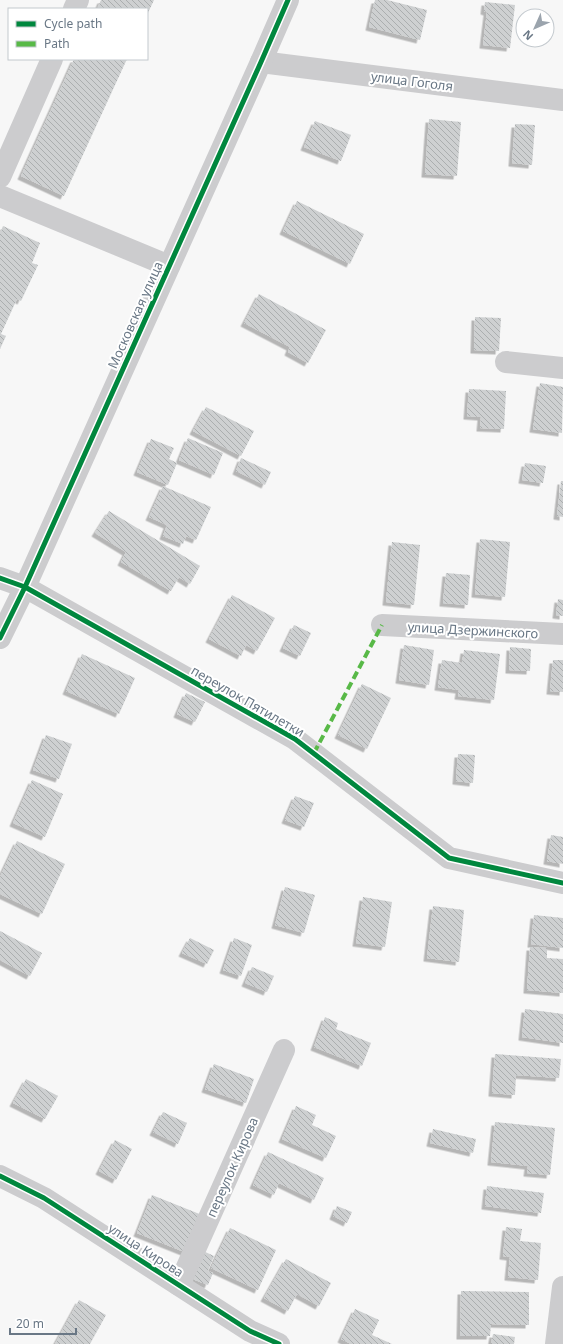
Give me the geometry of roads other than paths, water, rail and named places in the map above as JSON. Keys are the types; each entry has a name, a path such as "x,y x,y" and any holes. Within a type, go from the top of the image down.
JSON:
{"street":[{"name":"Московская улица","path":"0,638 25,587 288,0"},
{"path":"0,177 52,60"},
{"name":"улица Гоголя","path":"261,62 563,100"},
{"path":"0,196 169,266"},
{"path":"506,362 563,368"},
{"name":"переулок Пятилетки","path":"0,578 25,587 295,739 449,858 563,883"},
{"name":"улица Дзержинского","path":"382,625 563,634"},
{"name":"переулок Кирова","path":"179,1285 284,1050"},
{"name":"улица Кирова","path":"0,1176 44,1198 250,1331 279,1344"},
{"path":"556,1344 563,1287"}]}
